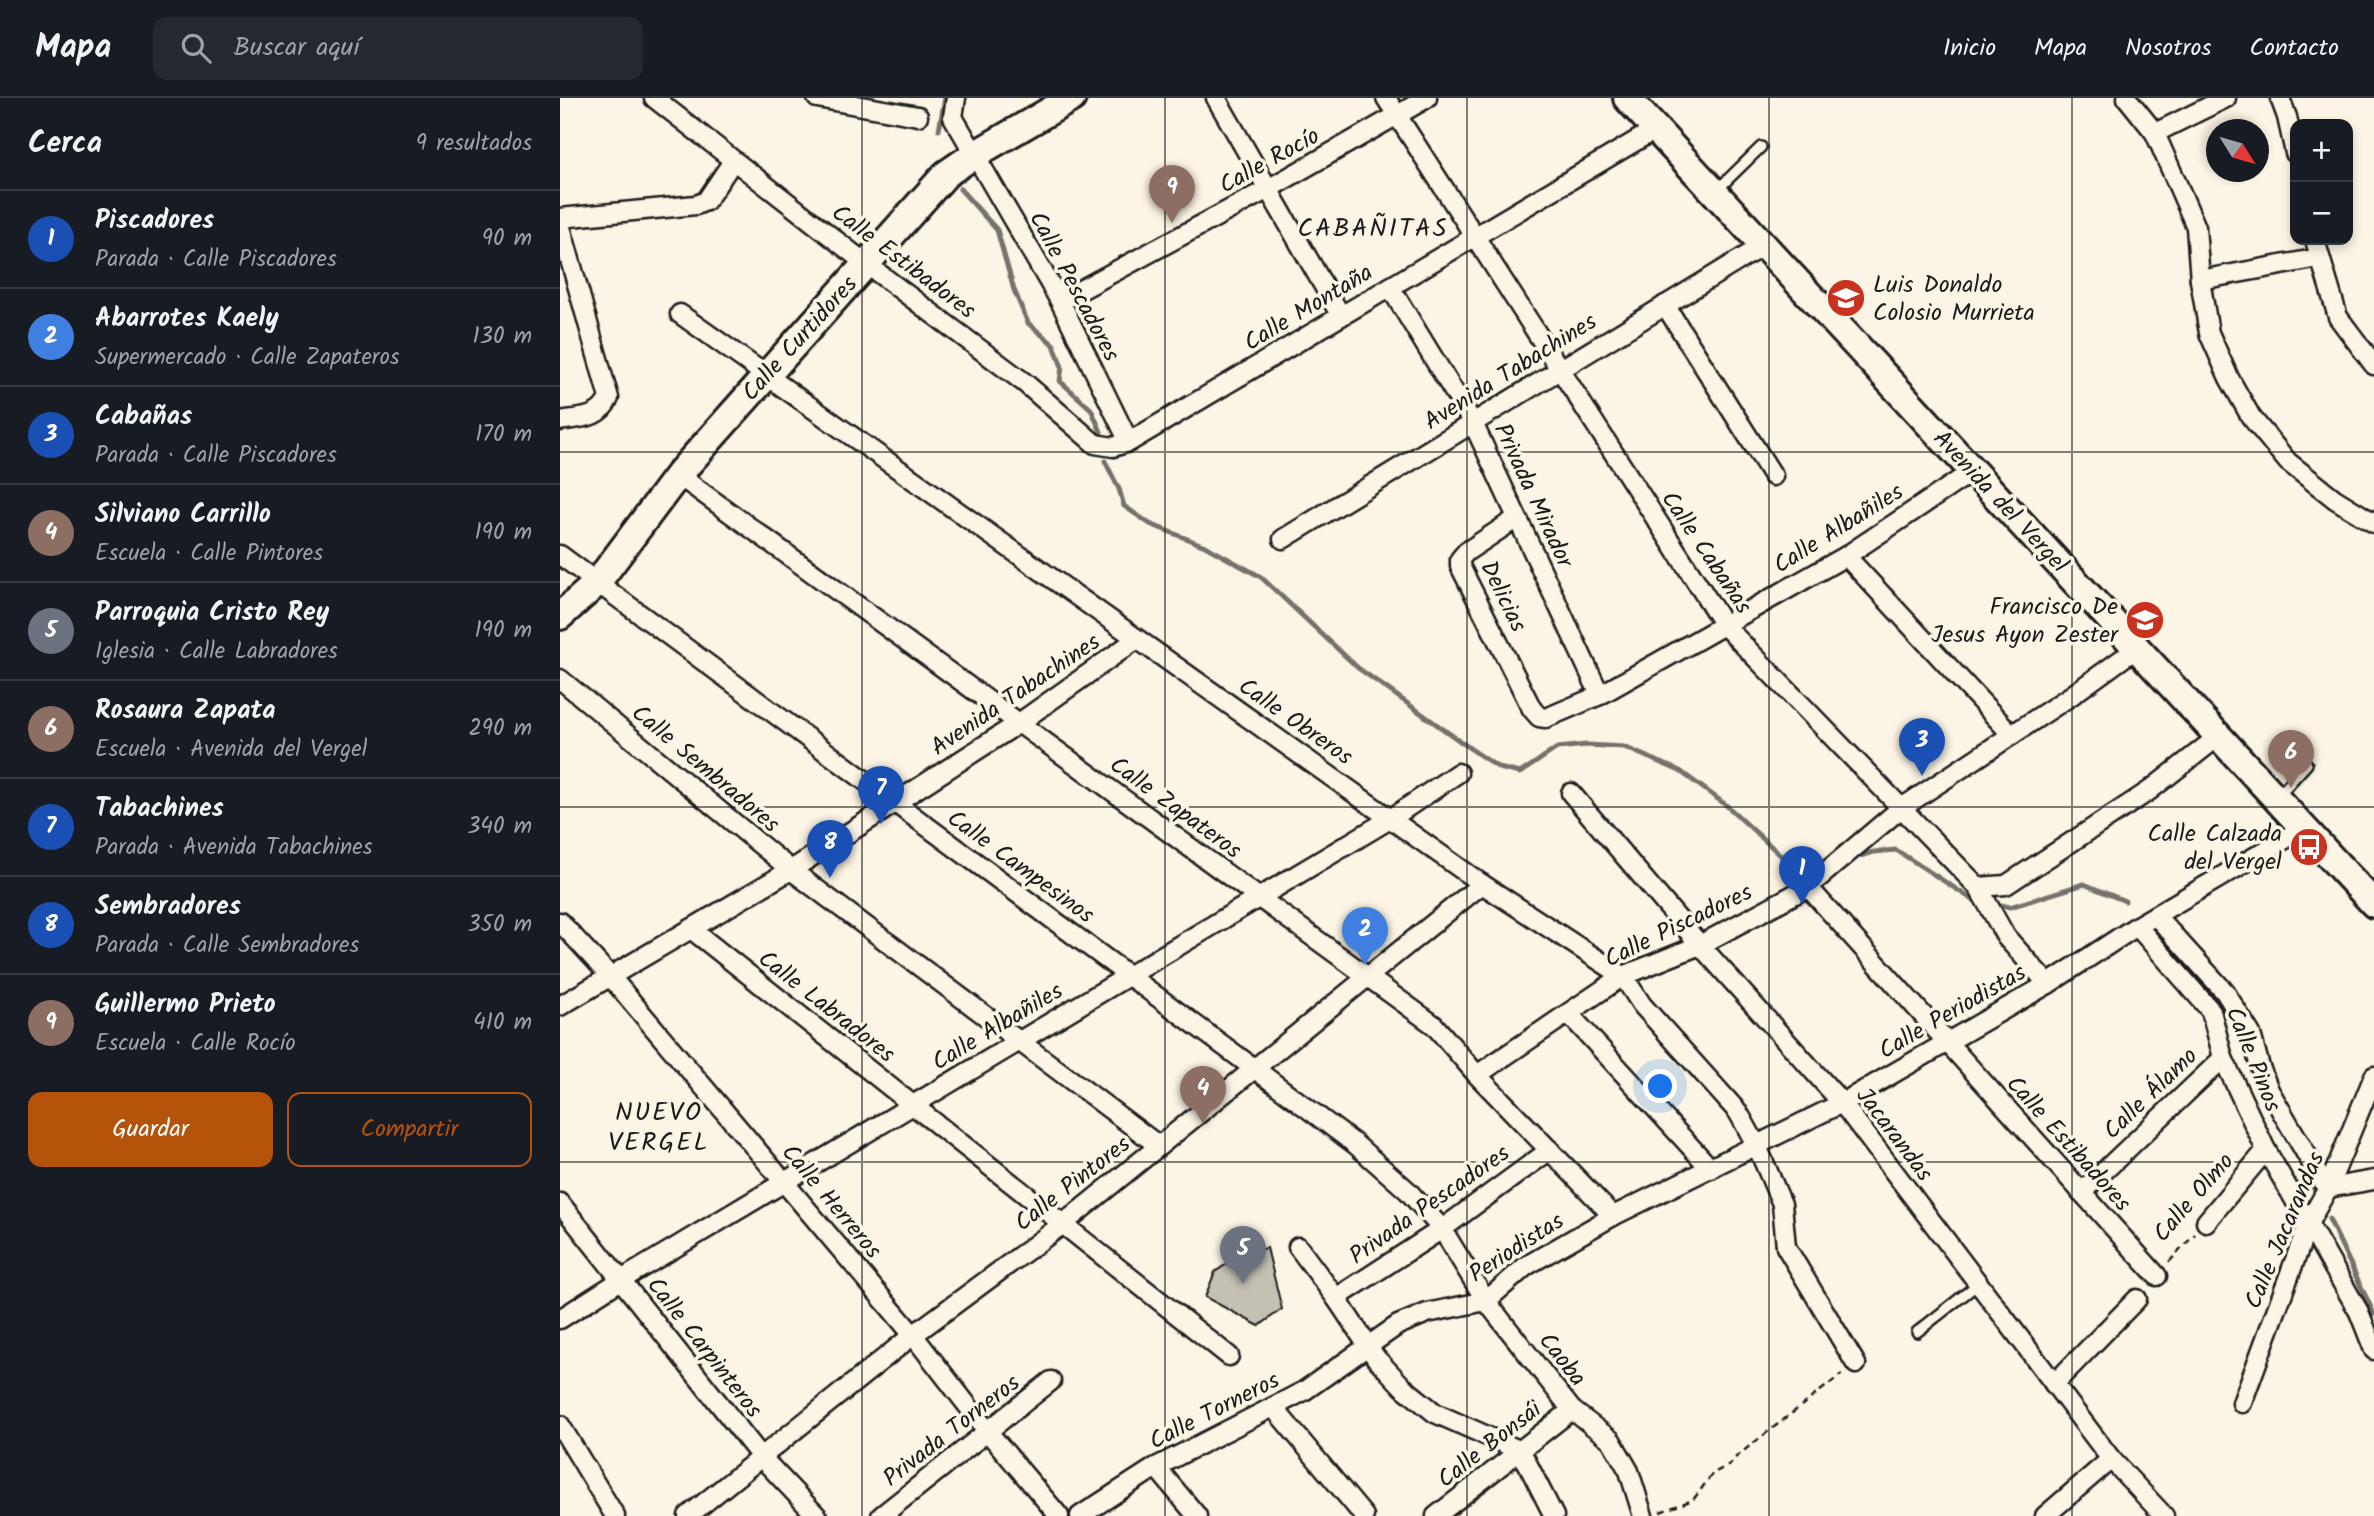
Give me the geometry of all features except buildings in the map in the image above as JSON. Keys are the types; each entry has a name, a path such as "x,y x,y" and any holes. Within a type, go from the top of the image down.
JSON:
{"street":[{"name":"Calle Estibadores","path":"654,98 865,263 1025,383 1095,443 1112,447 1129,442"},
{"path":"817,98 918,116"},
{"name":"Calle Pescadores","path":"956,98 953,117 1060,301 1129,442"},
{"name":"Calle Curtidores","path":"560,616 597,583 678,475 946,174 1072,98"},
{"path":"1216,98 1341,316"},
{"name":"Calle Cabañas","path":"1386,98 1724,625 1978,887 2006,937 2048,984"},
{"name":"Calle Rocío","path":"1060,301 1268,190 1427,98"},
{"name":"Avenida del Vergel","path":"1627,98 2374,904"},
{"path":"2127,98 2155,133 2196,227 2200,280 2209,334 2251,417 2288,462 2335,499 2374,523"},
{"path":"2155,133 2226,98"},
{"path":"2280,98 2290,130"},
{"name":"Calle Montaña","path":"1129,442 1656,129"},
{"path":"560,218 696,205 706,201 733,160"},
{"path":"560,224 609,398 604,409 594,415 560,421"},
{"name":"Avenida Tabachines","path":"1283,539 1764,245"},
{"path":"2200,280 2317,249 2338,317 2374,365"},
{"name":"Privada Mirador","path":"1390,287 1473,423 1600,695"},
{"path":"1665,305 1773,475"},
{"name":"Calle Obreros","path":"680,314 1482,884 1623,976 1642,1005 1738,1112 1757,1146 1782,1204 1786,1247 1856,1364"},
{"name":"Calle Albañiles","path":"1539,717 1546,718 1600,695 1846,556 1973,471"},
{"name":"Calle Zapateros","path":"678,475 1434,1024 1477,1075 1613,1216"},
{"name":"Delicias","path":"1517,518 1466,552 1460,559 1460,566 1532,709 1539,717"},
{"name":"Calle Campesinos","path":"560,555 1355,1144 1408,1191 1442,1230"},
{"path":"1846,556 2012,734"},
{"name":"Avenida Tabachines","path":"560,1006 791,870 1019,723 1137,639"},
{"name":"Calle Piscadores","path":"1477,1075 1623,976 1700,945 1808,887 1900,809 2137,648"},
{"name":"Calle Sembradores","path":"560,679 791,870 1159,1146"},
{"path":"1978,887 2006,885 2149,791 2220,736"},
{"name":"Calle Albañiles","path":"560,1319 1390,819 1458,773"},
{"name":"Jacarandas","path":"1570,793 1700,945 1842,1103 2111,1459 2164,1516"},
{"name":"Calle Periodistas","path":"1613,1216 1842,1103 2048,984 2137,926 2304,828"},
{"name":"Calle Pintores","path":"688,1516 913,1335 1063,1224 1482,884"},
{"name":"Calle Estibadores","path":"1808,887 2157,1276"},
{"path":"2155,916 2225,992 2251,1034 2269,1090 2322,1181 2328,1188 2374,1180"},
{"name":"Calle Herreros","path":"560,922 610,976 913,1335 988,1432 1059,1516"},
{"name":"Calle Pinos","path":"2137,926 2211,1011 2223,1058 2266,1150 2359,1312 2374,1350"},
{"name":"Calle Labradores","path":"691,929 1229,1356"},
{"path":"1569,1014 1711,1169"},
{"name":"Calle Álamo","path":"2081,1193 2223,1058"},
{"name":"Calle Jacarandas","path":"2242,1403 2309,1222 2328,1188 2374,1076"},
{"name":"Privada Pescadores","path":"1336,1298 1442,1230 1550,1150"},
{"name":"Calle Olmo","path":"2206,1222 2266,1150"},
{"name":"Calle Carpinteros","path":"560,1203 762,1458 817,1516"},
{"name":"Periodistas","path":"1369,1347 1398,1325 1427,1312 1486,1301 1526,1266 1613,1216"},
{"name":"Caoba","path":"1442,1230 1486,1301 1572,1410 1611,1440 1629,1471 1643,1516"},
{"path":"1297,1247 1336,1298 1376,1358 1403,1387 1436,1413 1521,1451 1554,1516"},
{"path":"2054,1384 2137,1299"},
{"name":"Calle Torneros","path":"1080,1516 1156,1467 1304,1391 1369,1347"},
{"name":"Privada Torneros","path":"881,1516 1051,1381"},
{"path":"1273,1407 1364,1516"},
{"name":"Calle Bonsái","path":"1436,1516 1572,1410"},
{"path":"560,1425 615,1516"},
{"path":"2045,1516 2111,1459"},
{"path":"1156,1467 1197,1516"}],"lane":[{"path":"1715,192 1761,147"},
{"path":"2276,797 2307,764"},
{"path":"1917,1332 1978,1284"}],"path":[{"name":"Calle Olmo","path":"2157,1276 2206,1222"},
{"path":"1650,1516 1693,1500 1713,1473 1730,1465 1737,1456 1856,1364"}],"waterway":[{"path":"939,130 945,98"},
{"path":"960,189 997,230 1014,290 1028,323 1054,345 1062,367 1060,381 1091,409 1101,432"},
{"path":"1105,461 1124,506 1150,524 1205,546 1261,577 1358,668 1499,768 1520,773 1557,748 1587,745 1624,747 1680,771 1726,805 1800,873"},
{"path":"1860,856 1896,850 1973,900"},
{"path":"1992,903 2010,907 2084,884 2125,901"},
{"path":"2159,933 2230,1015"},
{"path":"2235,1023 2247,1050"},
{"path":"2291,1144 2315,1191"},
{"path":"2329,1219 2374,1314"}],"place":[{"name":"Guillermo Prieto","path":"1172,223"},
{"name":"Luis Donaldo Colosio Murrieta","path":"1846,298"},
{"name":"Francisco De Jesus Ayon Zester","path":"2145,620"},
{"name":"Cabañas","path":"1922,776"},
{"name":"Rosaura Zapata","path":"2291,788"},
{"name":"Tabachines","path":"881,824"},
{"name":"Calle Calzada del Vergel","path":"2309,847"},
{"name":"Sembradores","path":"830,878"},
{"name":"Piscadores","path":"1802,904"},
{"name":"Abarrotes Kaely","path":"1365,965"},
{"name":"Silviano Carrillo","path":"1203,1124"},
{"name":"Parroquia Cristo Rey","path":"1243,1284"}],"district":[{"name":"CABAÑITAS","path":"1373,227"},
{"name":"NUEVO VERGEL","path":"659,1126"}]}
